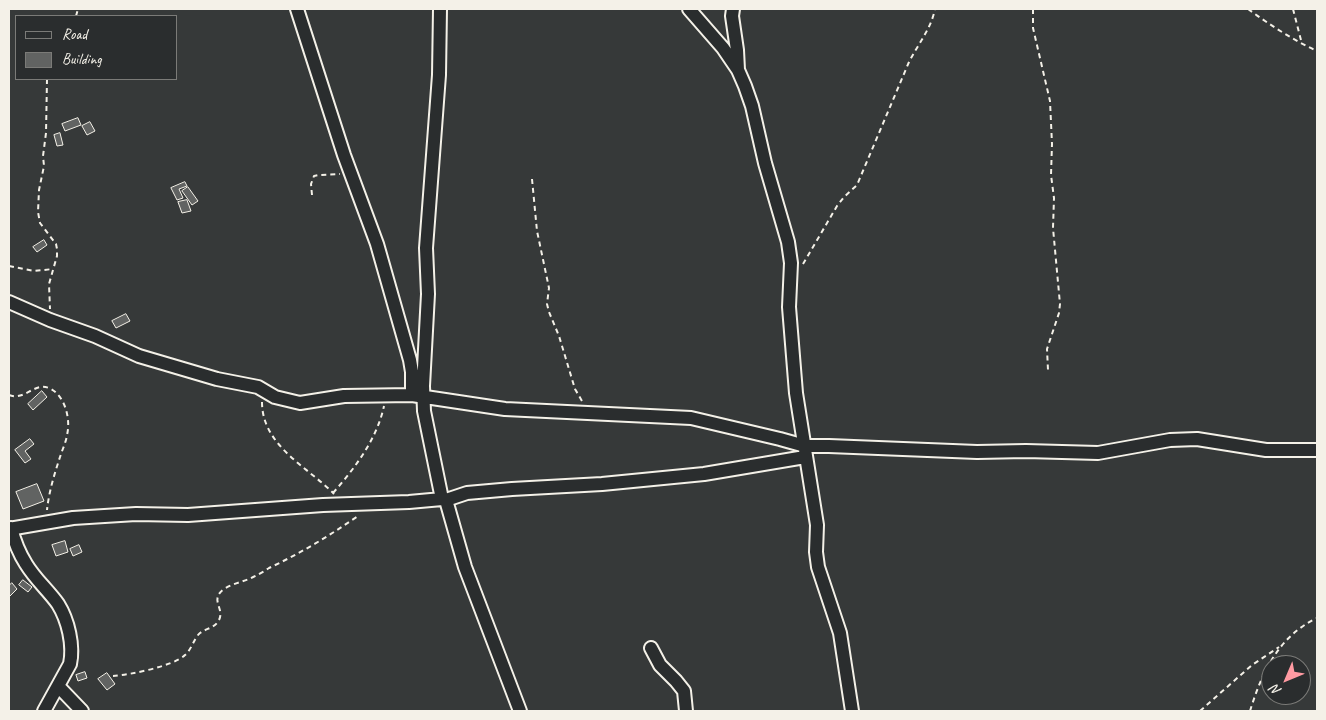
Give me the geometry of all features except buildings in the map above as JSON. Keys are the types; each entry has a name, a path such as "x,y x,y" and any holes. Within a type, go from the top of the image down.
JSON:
{"street":[{"path":"297,9 351,175 377,244 410,360 418,396 424,411 444,500 468,574 520,711"},
{"path":"418,396 428,294 426,248 439,75 440,9"},
{"path":"690,9 723,48 738,70 752,106 765,163 788,242 791,263 789,307 796,393 817,526 816,552 818,567 840,633 852,711"},
{"path":"733,9 732,16 738,70"},
{"path":"9,302 153,360 217,379 253,386 264,390 274,397 300,404 330,398 373,397 389,394 418,396 505,409 692,418 780,439 805,452"},
{"path":"44,711 70,664 72,655 70,636 57,603 26,564 10,528 73,518 136,514 188,516 337,499 377,504 444,500 467,493 602,484 704,474 829,446 977,452 1098,453 1170,440 1197,439 1266,450 1317,450"},
{"path":"651,648 660,665 684,691 686,711"},
{"path":"58,686 82,711"}],"path":[{"path":"791,282 810,254 837,206 857,185 917,44 930,27 935,9"},
{"path":"1033,9 1033,28 1050,101 1051,175 1060,304 1059,313 1047,349 1048,370"},
{"path":"1248,9 1302,44 1317,50"},
{"path":"1293,9 1302,44"},
{"path":"47,80 44,166 39,190 38,212 40,222 56,244 57,256 49,284 50,320"},
{"path":"312,195 312,180 316,175 351,175"},
{"path":"532,180 537,231 549,288 548,312 559,336 575,389 586,412"},
{"path":"9,266 34,271 53,269"},
{"path":"9,395 14,397 22,396 41,386 48,387 62,400 65,410 68,421 67,436 50,490 46,522"},
{"path":"264,390 262,405 264,416 276,440 292,458 337,499 347,477 378,427 389,394"},
{"path":"113,676 136,672 179,660 189,651 201,632 215,625 218,621 220,614 217,597 226,588 300,553 325,539 377,504"},
{"path":"1250,711 1264,672 1281,646 1296,631 1317,618"},
{"path":"1200,711 1263,656 1281,646"}]}
